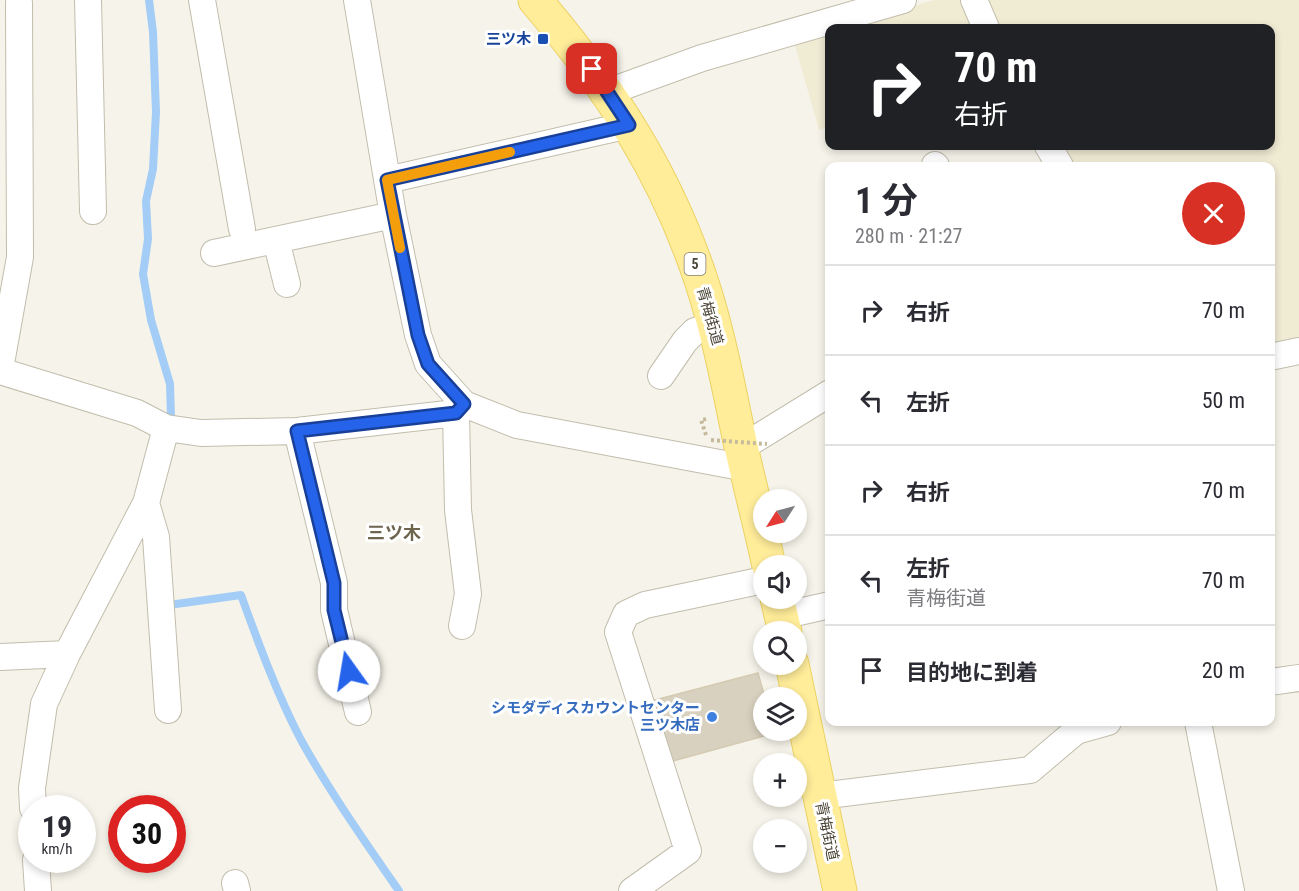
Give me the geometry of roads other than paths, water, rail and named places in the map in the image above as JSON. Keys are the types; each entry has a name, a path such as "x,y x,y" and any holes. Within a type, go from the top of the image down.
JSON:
{"main road":[{"name":"青梅街道","path":"535,0 576,48 608,92 656,174 678,221 702,284 713,325 766,555"},
{"name":"青梅街道","path":"794,675 840,891"}],"street":[{"path":"88,0 93,211"},
{"path":"201,0 242,229"},
{"path":"357,0 393,215 418,335 428,364 460,409 458,510 468,594 462,626"},
{"path":"608,92 702,58 903,0"},
{"path":"974,0 984,24"},
{"path":"17,3 20,257 0,370 137,413 166,428 201,433 297,431 460,409 517,425 741,450 825,396"},
{"path":"387,180 629,125"},
{"path":"214,253 393,215"},
{"path":"276,240 287,284"},
{"path":"661,376 685,341 695,331 713,325"},
{"path":"1275,356 1299,351"},
{"path":"32,795 44,704 67,654 147,503 166,428"},
{"path":"297,431 334,583 334,610 358,712"},
{"path":"147,503 156,537 168,710"},
{"path":"632,891 688,851 618,632 626,614 645,605 753,582"},
{"path":"781,615 825,606"},
{"path":"0,657 67,654"},
{"path":"1275,681 1299,678"},
{"path":"820,796 1030,770 1076,732 1095,726"},
{"path":"1199,726 1231,891"},
{"path":"37,873 38,891"}],"waterway":[{"path":"149,0 153,32 156,112 153,169 146,201 148,239 143,274 151,320 170,384 171,417"},
{"path":"169,605 241,595 276,687 301,740 336,798 399,891"}],"place":[{"name":"三ツ木","path":"543,39"},
{"name":"シモダディスカウントセンター 三ツ木店","path":"712,717"}],"district":[{"name":"三ツ木","path":"394,533"}]}
